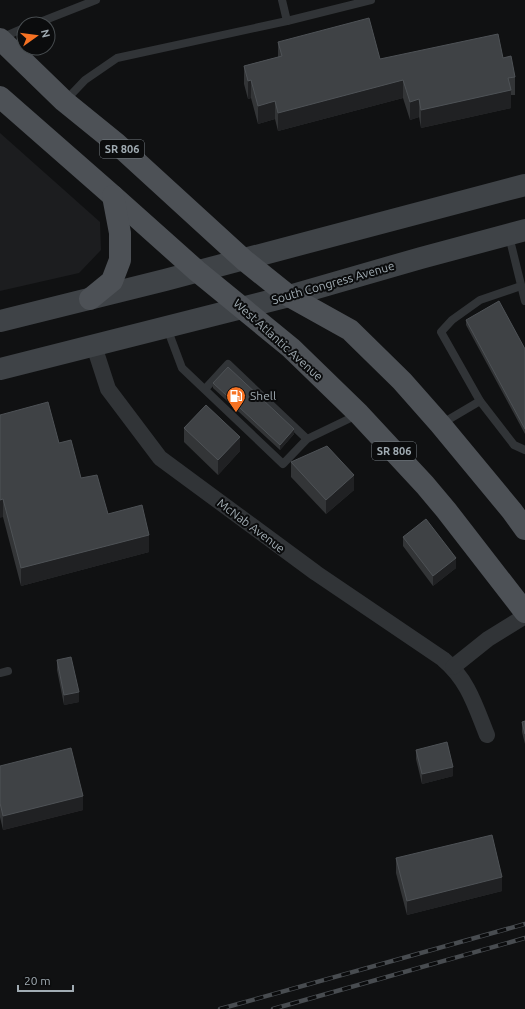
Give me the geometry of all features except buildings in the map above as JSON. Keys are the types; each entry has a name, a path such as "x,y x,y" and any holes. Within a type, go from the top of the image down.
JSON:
{"main road":[{"name":"SR 806","path":"0,38 64,101 117,144 244,260 289,296 350,330 402,381 440,424 512,511 525,529"},
{"name":"West Atlantic Avenue","path":"0,97 197,272 291,348 359,414 425,485 446,510 525,612"},
{"path":"0,321 244,260 525,185"},
{"path":"90,299 112,281 120,260 120,233 113,196"},
{"name":"South Congress Avenue","path":"0,369 289,296 413,260 517,233"}],"street":[{"name":"McNab Avenue","path":"94,346 108,389 160,458 310,569 453,667 470,691 487,735"},
{"path":"453,667 488,639 525,616"}],"lane":[{"path":"55,16 96,0"},
{"path":"282,0 287,22"},
{"path":"64,101 85,80 117,58 287,22 371,0"},
{"path":"0,38 16,31"},
{"path":"517,233 521,286 525,301"},
{"path":"521,286 480,300 452,320 441,332 480,401 514,445 525,450"},
{"path":"166,328 182,368 205,389 224,402 262,438 283,464 307,439 359,414"},
{"path":"205,389 228,364 244,383 307,439"},
{"path":"440,424 480,401"}],"shaded area":[{"path":"0,133 100,222 101,250 79,273 0,291"}],"railway":[{"path":"220,1009 525,924"},
{"path":"273,1009 525,938"}],"place":[{"name":"Shell","path":"236,413"}]}
